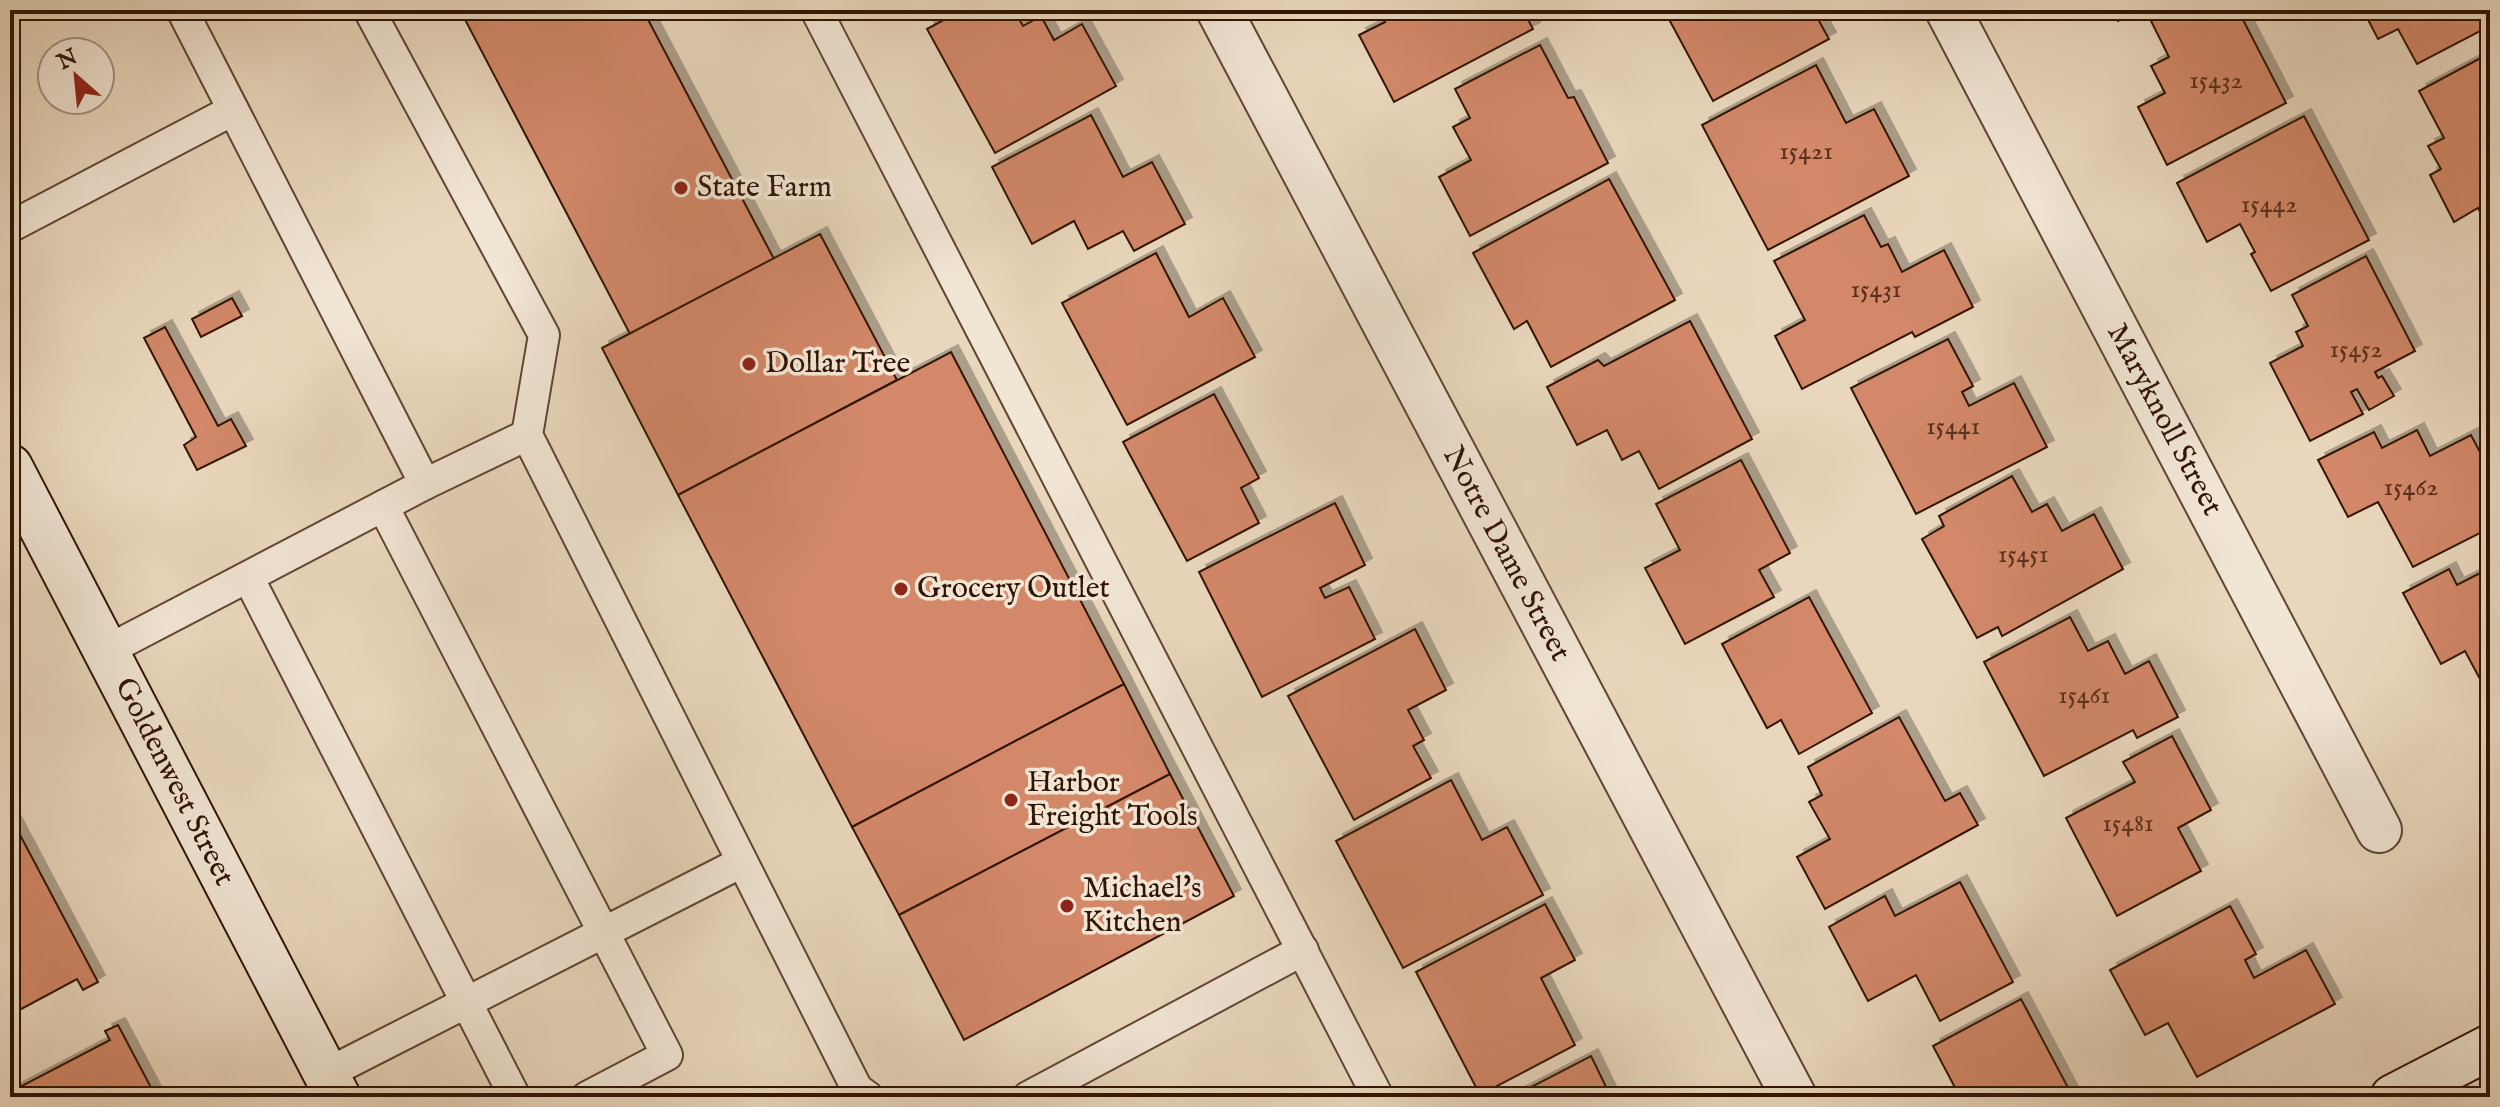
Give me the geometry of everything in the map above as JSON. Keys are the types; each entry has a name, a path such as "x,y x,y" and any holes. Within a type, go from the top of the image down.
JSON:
{"street":[{"name":"Notre Dame Street","path":"1219,10 1794,1097"},
{"name":"Maryknoll Street","path":"1948,10 2379,830"},
{"name":"Goldenwest Street","path":"10,467 332,1085"},
{"path":"2393,1097 2490,1047"}],"lane":[{"path":"182,10 425,484"},
{"path":"369,10 544,335 527,435 857,1089 868,1097"},
{"path":"816,10 1303,950 1375,1096"},
{"path":"10,227 233,110"},
{"path":"106,651 425,484 527,435"},
{"path":"383,506 667,1055 587,1097"},
{"path":"248,577 515,1097"},
{"path":"332,1085 465,1003 742,862"},
{"path":"1028,1097 1303,950"}],"building":[{"path":"460,10 643,10 774,259 630,334"},
{"path":"912,10 931,10 916,18"},
{"path":"962,10 1014,10 1023,26 1041,16 1054,40 1082,24 1116,86 995,153 927,29"},
{"path":"1378,10 1523,10 1533,29 1394,102 1359,35 1385,22"},
{"path":"1664,10 1813,10 1829,39 1713,101"},
{"path":"2112,10 2139,10 2118,21"},
{"path":"2172,10 2238,10 2286,103 2167,165 2138,107 2165,93 2151,66 2169,57 2151,21"},
{"path":"2363,10 2490,10 2490,26 2417,64 2398,29 2378,39"},
{"path":"1540,45 1568,98 1574,97 1608,163 1470,236 1439,177 1471,160 1453,127 1470,118 1455,89"},
{"path":"2490,53 2490,207 2480,212 2478,208 2454,222 2430,175 2441,169 2428,146 2444,138 2419,91"},
{"path":"1816,65 1846,123 1874,109 1909,176 1768,250 1702,125"},
{"path":"1091,115 1123,177 1152,162 1185,224 1134,251 1123,231 1088,249 1074,221 1032,244 992,167"},
{"path":"2304,116 2369,240 2271,291 2251,254 2255,252 2240,224 2207,242 2177,183"},
{"path":"1609,179 1675,300 1551,367 1527,321 1514,329 1473,253"},
{"path":"1864,215 1881,247 1888,244 1902,272 1944,250 1973,307 1915,337 1912,332 1802,389 1775,336 1805,320 1774,261"},
{"name":"Dollar Tree","path":"820,234 897,380 678,495 602,348"},
{"path":"1156,253 1189,317 1223,298 1255,357 1127,425 1062,303"},
{"path":"2366,256 2415,351 2375,372 2378,378 2382,376 2394,396 2369,410 2357,389 2351,392 2363,414 2310,441 2270,363 2303,346 2296,332 2308,326 2292,295"},
{"path":"232,298 242,316 201,337 192,319"},
{"path":"1690,321 1752,439 1659,489 1639,451 1622,460 1607,430 1577,445 1547,387 1598,360 1604,366"},
{"path":"165,327 218,426 231,419 246,446 197,470 184,445 196,437 144,338"},
{"path":"1948,339 1973,386 1962,392 1969,406 2014,383 2047,447 1916,514 1851,388"},
{"name":"Grocery Outlet","path":"951,352 1124,684 852,827 678,495"},
{"path":"1214,394 1259,478 1241,488 1259,523 1187,561 1123,442"},
{"path":"2417,430 2430,456 2471,435 2490,471 2490,528 2413,567 2378,502 2348,517 2318,460 2374,432 2382,448"},
{"path":"1741,460 1790,553 1759,570 1774,597 1685,644 1645,568 1680,550 1656,504"},
{"path":"2012,476 2032,512 2047,504 2062,531 2094,514 2123,569 2002,636 1998,627 1977,638 1922,539 1944,526 1939,516"},
{"path":"1335,503 1365,565 1320,588 1325,598 1349,587 1375,639 1262,697 1199,572"},
{"path":"2490,568 2490,677 2481,681 2465,651 2441,664 2403,593 2449,569 2457,585"},
{"path":"1809,597 1872,713 1799,754 1781,720 1767,728 1722,644"},
{"path":"2070,617 2088,651 2108,641 2125,674 2149,661 2178,717 2137,738 2133,730 2044,776 1984,662"},
{"path":"1415,629 1446,690 1408,710 1424,740 1413,746 1431,778 1354,820 1288,696"},
{"name":"Harbor Freight Tools","path":"1124,684 1170,774 899,915 852,827"},
{"path":"1899,717 1945,801 1960,793 1978,825 1825,909 1797,857 1830,839 1809,802 1822,795 1808,767"},
{"path":"2172,736 2211,810 2178,828 2201,871 2117,916 2066,818 2135,782 2123,762"},
{"name":"Michael's Kitchen","path":"1170,774 1234,896 964,1040 899,915"},
{"path":"1451,780 1482,840 1507,827 1543,895 1403,968 1336,841"},
{"path":"10,816 98,982 83,990 77,979 10,1015"},
{"path":"1960,882 2013,982 1940,1021 1916,975 1868,1001 1829,927 1885,896 1895,916"},
{"path":"1545,904 1575,960 1541,978 1575,1045 1480,1095 1416,972"},
{"path":"2230,906 2256,954 2245,960 2254,978 2306,950 2335,1004 2197,1077 2168,1023 2145,1035 2110,970"},
{"path":"2021,999 2073,1097 1960,1097 1933,1046"},
{"path":"118,1025 156,1097 10,1097 10,1092 110,1040 105,1031"},
{"path":"1591,1056 1611,1097 1512,1097"}],"place":[{"name":"State Farm","path":"681,188"},
{"name":"Dollar Tree","path":"749,364"},
{"name":"Grocery Outlet","path":"901,589"},
{"name":"Harbor Freight Tools","path":"1011,800"},
{"name":"Michael's Kitchen","path":"1067,906"}]}
